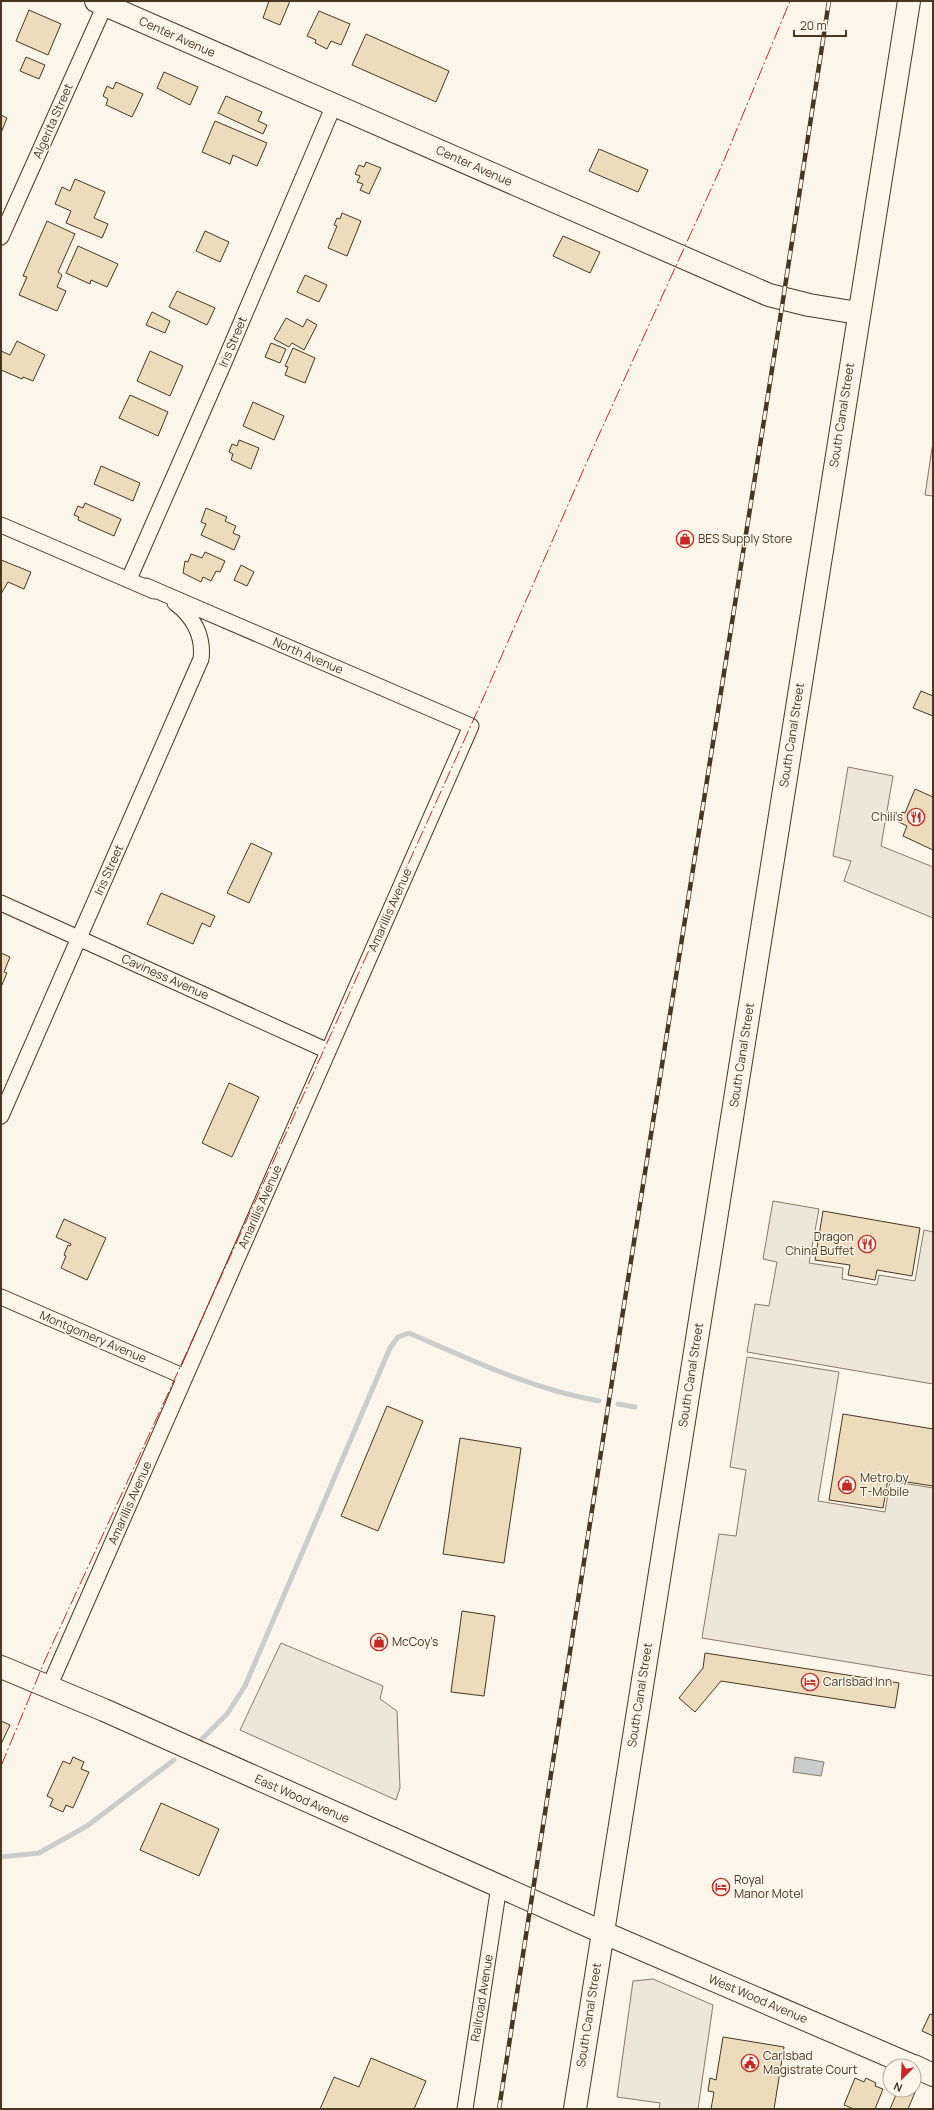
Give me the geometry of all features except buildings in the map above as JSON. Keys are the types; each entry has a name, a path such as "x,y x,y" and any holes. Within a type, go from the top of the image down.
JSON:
{"main road":[{"name":"South Canal Street","path":"575,2109 858,313 909,1"},
{"name":"Center Avenue","path":"100,3 769,295 809,305 858,313"},
{"name":"East Wood Avenue","path":"1,1667 602,1932"},
{"name":"West Wood Avenue","path":"602,1932 894,2058"},
{"name":"West Wood Avenue","path":"922,2070 933,2075"}],"street":[{"name":"Algerita Street","path":"1,237 100,3"},
{"name":"Iris Street","path":"129,579 223,365 334,105"},
{"name":"North Avenue","path":"1,525 471,726"},
{"name":"North Avenue","path":"146,586 180,606 194,622"},
{"name":"Iris Street","path":"1,1116 201,659 202,647 194,622"},
{"name":"Amarillis Avenue","path":"49,1688 471,726"},
{"name":"Caviness Avenue","path":"1,903 328,1051"},
{"name":"Montgomery Avenue","path":"1,1297 185,1377"},
{"name":"Railroad Avenue","path":"465,2109 499,1886"}],"shaded area":[{"path":"933,442 933,496 925,495"},
{"path":"848,767 893,776 881,846 933,867 933,918 844,881 851,861 833,856"},
{"path":"773,1201 819,1209 809,1263 843,1268 842,1279 877,1285 879,1275 915,1281 924,1230 933,1232 933,1384 747,1352 755,1304 769,1306 777,1262 763,1259"},
{"path":"747,1357 839,1372 818,1501 885,1512 890,1481 933,1488 933,1676 702,1638 719,1534 736,1536 746,1470 730,1467"},
{"path":"281,1643 383,1686 380,1699 397,1711 400,1788 396,1800 240,1730"},
{"path":"795,1757 824,1762 821,1776 793,1772"},
{"path":"653,1979 713,2005 698,2109 659,2109 660,2103 617,2097 633,1981"}],"waterway":[{"path":"200,1741 227,1714 245,1686 390,1348 398,1337 409,1333 502,1373 574,1396 599,1401"},
{"path":"618,1404 635,1407"},
{"path":"1,1857 39,1853 87,1826 174,1760"}],"railway":[{"path":"499,2109 829,1"}],"power":[{"path":"1,1766 45,1660 166,1398 477,712 597,439 722,165 790,1"}],"place":[{"name":"BES Supply Store","path":"685,539"},
{"name":"Chili's","path":"916,817"},
{"name":"Dragon China Buffet","path":"867,1244"},
{"name":"Metro by T-Mobile","path":"847,1485"},
{"name":"McCoy's","path":"379,1642"},
{"name":"Carlsbad Inn","path":"810,1682"},
{"name":"Royal Manor Motel","path":"721,1887"},
{"name":"Carlsbad Magistrate Court","path":"750,2063"}]}
